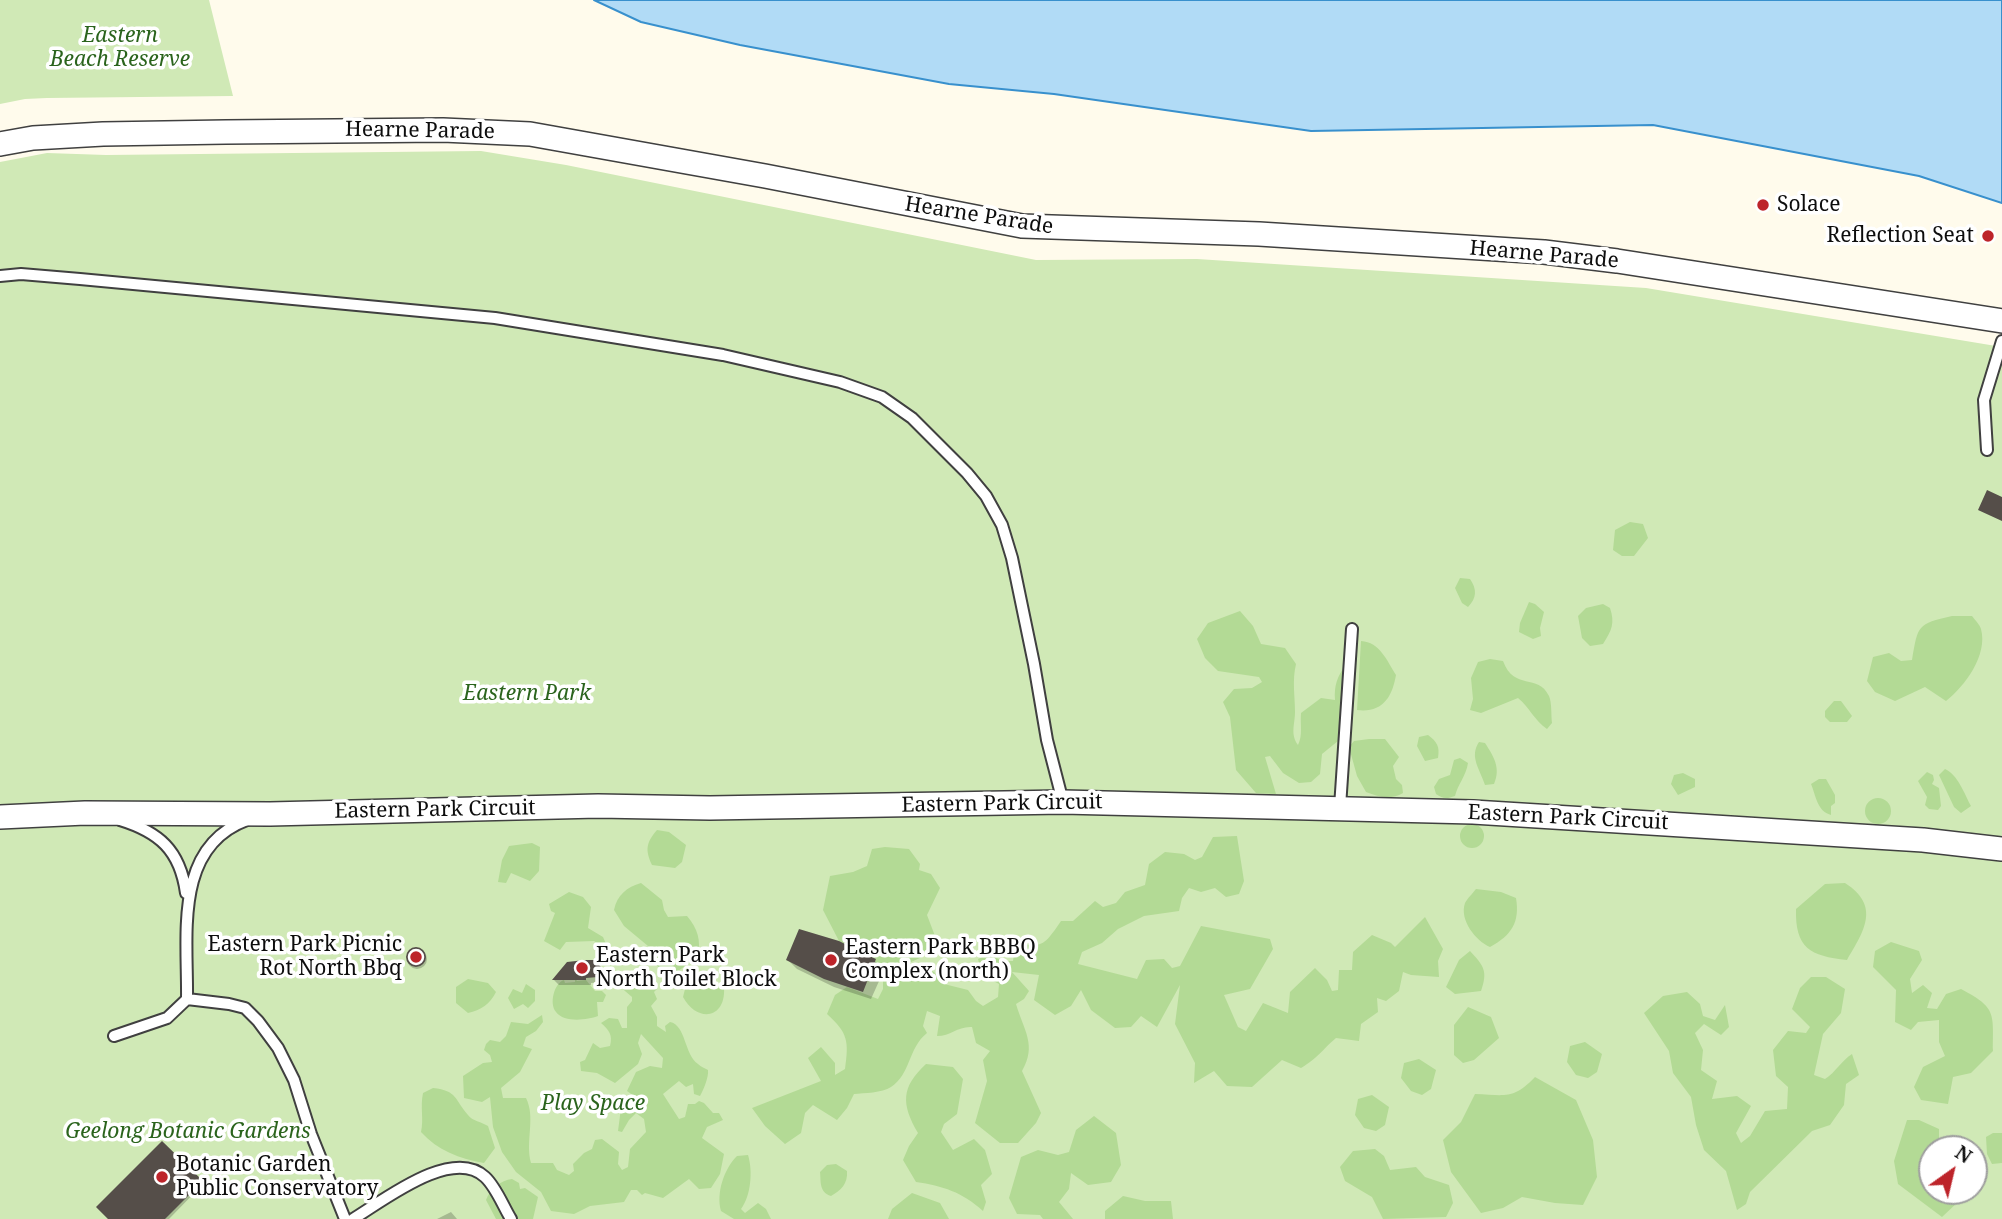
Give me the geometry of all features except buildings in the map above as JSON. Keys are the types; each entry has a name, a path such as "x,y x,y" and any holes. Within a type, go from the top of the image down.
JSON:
{"street":[{"name":"Hearne Parade","path":"0,144 51,137 212,132 431,130 530,134 1022,226 1259,234 1544,252 2002,321"},
{"name":"Eastern Park Circuit","path":"0,817 85,813 270,814 584,807 1063,802 1473,812 1923,840 2002,849"}],"lane":[{"path":"0,276 21,274 80,279 495,318 723,355 841,382 874,393 912,418 967,473 986,496 1002,525 1012,558 1047,740 1063,802"},
{"path":"1987,450 1984,400 2002,341"},
{"path":"1340,807 1352,629"},
{"path":"85,813 134,825 164,842 180,867 188,906"},
{"path":"114,1036 167,1018 187,999 188,906 196,866 211,844 225,831 240,822 270,814"},
{"path":"187,999 245,1008 278,1048 294,1080 311,1134 345,1219"},
{"path":"353,1219 436,1171 459,1166 476,1170 486,1178 511,1219"}],"green space":[{"name":"Eastern Beach Reserve","path":"0,0 209,0 233,96 47,98 0,104"},
{"name":"Eastern Park","path":"481,151 566,165 1036,260 1197,259 1646,288 2002,347 2002,1219 0,1219 0,162 47,153 106,155"},
{"path":"1630,522 1643,524 1648,538 1634,556 1622,556 1613,550 1615,530"},
{"path":"1460,578 1470,579 1474,586 1474,597 1468,607 1462,603 1455,588"},
{"path":"1529,602 1544,612 1541,636 1533,639 1519,632"},
{"path":"1603,604 1610,608 1612,626 1603,644 1590,646 1582,638 1578,616 1586,608"},
{"path":"1240,611 1253,626 1261,644 1285,648 1296,664 1294,733 1298,745 1301,713 1321,698 1335,700 1337,681 1346,665 1338,741 1322,754 1320,774 1311,782 1299,783 1283,773 1270,756 1265,757 1276,794 1256,793 1236,770 1230,717 1223,702 1234,689 1252,688 1262,682 1259,677 1218,671 1205,658 1197,639 1208,623"},
{"path":"1952,616 1972,616 1980,627 1982,639 1973,669 1953,695 1946,701 1925,687 1895,701 1875,692 1867,681 1873,657 1889,653 1901,661 1912,660 1921,628 1932,621"},
{"path":"1361,641 1378,649 1396,675 1392,691 1384,702 1366,710 1357,710"},
{"path":"1490,659 1503,661 1513,676 1544,689 1551,702 1552,723 1547,729 1518,698 1481,713 1470,710 1473,699 1471,678 1478,662"},
{"path":"1834,701 1841,701 1852,716 1847,722 1830,722 1825,717 1825,711"},
{"path":"1428,735 1437,745 1439,754 1438,758 1425,761 1417,746 1419,737"},
{"path":"1385,739 1399,757 1393,766 1403,793 1385,797 1366,792 1357,776 1349,747 1354,741"},
{"path":"1479,742 1485,743 1495,763 1497,773 1494,784 1485,785 1476,763 1475,753"},
{"path":"1460,758 1468,763 1455,796 1438,796 1434,787 1439,779 1450,775 1454,760"},
{"path":"1945,769 1957,780 1971,806 1961,813 1954,807 1939,775"},
{"path":"1927,772 1933,775 1932,784 1939,788 1941,806 1938,810 1929,809 1925,805 1927,797 1918,781"},
{"path":"1683,773 1695,779 1695,787 1678,795 1671,784 1674,775"},
{"path":"1819,779 1826,779 1835,795 1831,815 1820,807 1811,784"},
{"path":"1878,798 1887,802 1891,811 1887,820 1878,824 1869,820 1865,811 1869,802"},
{"path":"1472,824 1483,831 1484,836 1477,847 1472,848 1461,841 1460,836 1467,825"},
{"path":"657,830 669,832 686,845 682,862 675,868 652,865 648,847"},
{"path":"1237,836 1244,881 1239,894 1226,897 1215,888 1201,892 1189,888 1182,898 1179,911 1144,916 1118,929 1102,943 1082,952 1078,964 1137,979 1146,960 1164,959 1172,968 1180,966 1201,926 1270,939 1273,949 1250,989 1224,995 1238,1027 1246,1031 1263,1003 1288,1013 1290,992 1315,968 1327,980 1332,991 1338,990 1339,970 1352,970 1353,952 1372,935 1395,947 1425,917 1443,949 1438,961 1439,977 1403,972 1399,991 1386,1001 1377,998 1378,1012 1361,1024 1359,1041 1336,1038 1301,1068 1282,1060 1252,1087 1227,1086 1214,1071 1194,1083 1195,1063 1175,1024 1180,985 1157,1027 1141,1016 1131,1027 1115,1028 1091,1010 1081,990 1071,1006 1055,1015 1034,1000 1039,975 1012,972 1029,991 1024,999 1016,1004 1029,1045 1022,1071 1041,1113 1036,1123 1018,1143 1000,1143 975,1123 987,1081 983,1060 990,1051 976,1043 972,1027 937,1036 940,1016 927,1011 923,1026 927,1033 916,1046 898,1082 883,1090 854,1094 837,1120 813,1105 805,1113 801,1133 785,1144 765,1126 752,1108 821,1081 808,1058 821,1047 835,1063 835,1075 845,1069 847,1044 843,1032 827,1014 835,995 847,987 878,999 883,989 883,975 872,969 876,959 839,941 823,910 830,876 853,872 867,866 872,849 909,849 920,864 919,870 931,874 940,888 927,915 935,936 922,957 909,963 934,972 944,984 968,990 983,1006 998,997 999,984 982,975 978,959 989,954 1002,961 1013,961 1016,941 1032,945 1043,943 1061,921 1073,921 1095,901 1103,907 1116,903 1125,892 1145,885 1149,864 1165,852 1184,854 1195,860 1202,857 1213,837"},
{"path":"532,843 540,847 539,871 530,881 511,873 506,883 498,882 502,860 509,846"},
{"path":"641,883 662,900 668,917 687,916 698,935 698,957 668,978 654,962 654,951 624,926 614,910 623,892"},
{"path":"1845,883 1863,901 1866,910 1863,929 1847,960 1823,956 1807,948 1798,933 1796,922 1796,909 1825,884"},
{"path":"1476,889 1501,892 1516,898 1517,914 1513,927 1504,938 1490,947 1474,935 1464,916 1465,903"},
{"path":"569,892 583,897 591,907 588,928 603,937 606,944 602,946 594,941 566,942 560,950 544,941 555,913 551,911 549,904"},
{"path":"1891,942 1919,951 1922,960 1910,979 1912,993 1923,985 1932,993 1927,1008 1937,1009 1946,994 1961,989 1981,1001 1990,1013 1993,1051 1971,1073 1953,1077 1948,1104 1921,1100 1914,1087 1923,1067 1945,1056 1939,1042 1939,1020 1918,1022 1911,1030 1895,1022 1896,990 1873,967 1875,951"},
{"path":"1470,951 1483,969 1481,991 1455,994 1446,987 1459,960"},
{"path":"640,971 648,976 657,989 654,992 657,999 651,1006 657,1017 657,1026 666,1032 665,1026 670,1022 675,1024 693,1059 708,1070 700,1096 694,1094 693,1084 686,1087 679,1081 663,1094 679,1119 685,1117 688,1104 699,1101 713,1113 719,1113 723,1120 707,1127 702,1138 724,1154 720,1174 711,1188 699,1189 689,1179 663,1198 645,1193 642,1195 637,1190 631,1190 624,1202 590,1206 574,1214 551,1211 541,1192 516,1172 502,1152 493,1127 490,1097 482,1102 464,1098 463,1076 483,1063 492,1062 490,1055 484,1050 486,1044 490,1040 500,1042 506,1036 511,1022 528,1024 542,1015 543,1022 536,1031 526,1037 523,1046 532,1049 520,1072 501,1088 503,1098 526,1098 530,1114 531,1163 553,1163 557,1170 569,1175 574,1171 573,1164 592,1149 595,1140 602,1139 619,1152 618,1164 622,1170 628,1167 630,1149 646,1132 644,1119 636,1113 622,1132 618,1131 621,1108 626,1102 639,1104 641,1101 627,1091 636,1072 650,1066 662,1068 663,1058 641,1034 638,1043 642,1054 638,1064 615,1083 597,1073 581,1071 580,1062 585,1060 593,1043 600,1048 610,1046 610,1033 601,1023 609,1018 618,1019 622,1028 627,1028 627,1007 632,997 611,979 629,984"},
{"path":"1811,977 1826,977 1845,989 1841,1013 1823,1034 1814,1075 1825,1079 1852,1054 1859,1075 1846,1084 1844,1105 1830,1125 1812,1131 1750,1192 1746,1204 1737,1210 1726,1171 1704,1150 1691,1097 1673,1073 1669,1051 1644,1013 1663,996 1687,992 1700,1004 1703,1016 1715,1020 1725,1005 1729,1027 1721,1035 1704,1024 1695,1033 1703,1050 1701,1070 1717,1081 1712,1099 1737,1096 1751,1106 1736,1133 1741,1143 1750,1136 1765,1111 1787,1109 1788,1087 1776,1076 1773,1050 1788,1031 1806,1033 1810,1027 1792,1009 1800,988"},
{"path":"575,978 577,981 586,980 595,991 602,991 606,995 603,1002 597,1002 598,1016 570,1019 556,1012 553,999 555,989 560,982 575,982"},
{"path":"468,979 488,983 496,992 485,1006 468,1013 456,1003 456,987"},
{"path":"711,979 724,988 723,998 716,1011 703,1014 696,1011 683,997 686,985"},
{"path":"526,984 535,990 535,1001 528,1008 523,1004 514,1009 508,998 513,989 522,993"},
{"path":"1468,1007 1491,1017 1499,1038 1474,1060 1463,1063 1454,1055 1454,1025"},
{"path":"1585,1042 1602,1054 1597,1072 1588,1078 1576,1075 1567,1062 1570,1046"},
{"path":"1419,1059 1436,1070 1431,1089 1422,1095 1411,1091 1401,1078 1404,1063"},
{"path":"926,1064 953,1067 963,1079 957,1114 944,1124 941,1132 953,1150 974,1139 985,1150 992,1174 981,1185 986,1202 983,1211 952,1191 916,1182 903,1160 918,1133 912,1123 906,1096 912,1080"},
{"path":"1535,1077 1576,1100 1593,1140 1597,1177 1583,1205 1522,1197 1503,1208 1481,1213 1451,1172 1443,1140 1461,1122 1475,1094 1514,1093"},
{"path":"433,1088 447,1091 470,1117 488,1126 495,1148 484,1163 449,1153 421,1132 423,1093"},
{"path":"1372,1095 1389,1107 1385,1125 1376,1131 1364,1128 1355,1115 1358,1099"},
{"path":"1094,1116 1116,1133 1121,1165 1111,1182 1088,1185 1071,1173 1069,1189 1059,1202 1073,1219 1043,1219 1040,1215 1017,1214 1009,1198 1021,1157 1038,1150 1058,1155 1069,1152 1076,1130"},
{"path":"1907,1120 1919,1120 1939,1129 1939,1135 1918,1135 1918,1199 1898,1184 1894,1161"},
{"path":"2002,1133 2002,1163 1992,1164 1988,1156 1988,1136"},
{"path":"1375,1149 1384,1156 1390,1170 1416,1167 1425,1177 1449,1185 1453,1203 1446,1217 1383,1219 1372,1197 1345,1181 1340,1167 1353,1151"},
{"path":"748,1155 750,1183 741,1209 745,1213 758,1203 766,1209 771,1219 734,1219 721,1211 720,1189 725,1174 737,1156"},
{"path":"836,1164 847,1171 847,1176 843,1186 831,1196 823,1189 820,1172 827,1165"},
{"path":"512,1179 519,1183 520,1189 525,1188 538,1197 533,1219 496,1219 486,1200 496,1186"},
{"path":"912,1193 940,1203 949,1219 888,1219 892,1209"},
{"path":"1123,1196 1145,1201 1171,1201 1173,1219 1105,1219 1105,1211"},
{"path":"1926,1205 1955,1205 1942,1217"}],"water":[{"path":"594,0 2002,0 2002,203 1919,176 1653,125 1311,131 1054,94 949,84 740,45 641,22"}],"place":[{"name":"Solace","path":"1763,205"},
{"name":"Reflection Seat","path":"1988,236"},
{"name":"Eastern Park Picnic Rot North Bbq","path":"416,957"},
{"name":"Eastern Park BBBQ Complex (north)","path":"831,960"},
{"name":"Eastern Park North Toilet Block","path":"582,968"},
{"name":"Botanic Garden Public Conservatory","path":"162,1177"}],"park label":[{"name":"Play Space","path":"593,1104"},
{"name":"Geelong Botanic Gardens","path":"188,1132"}]}
